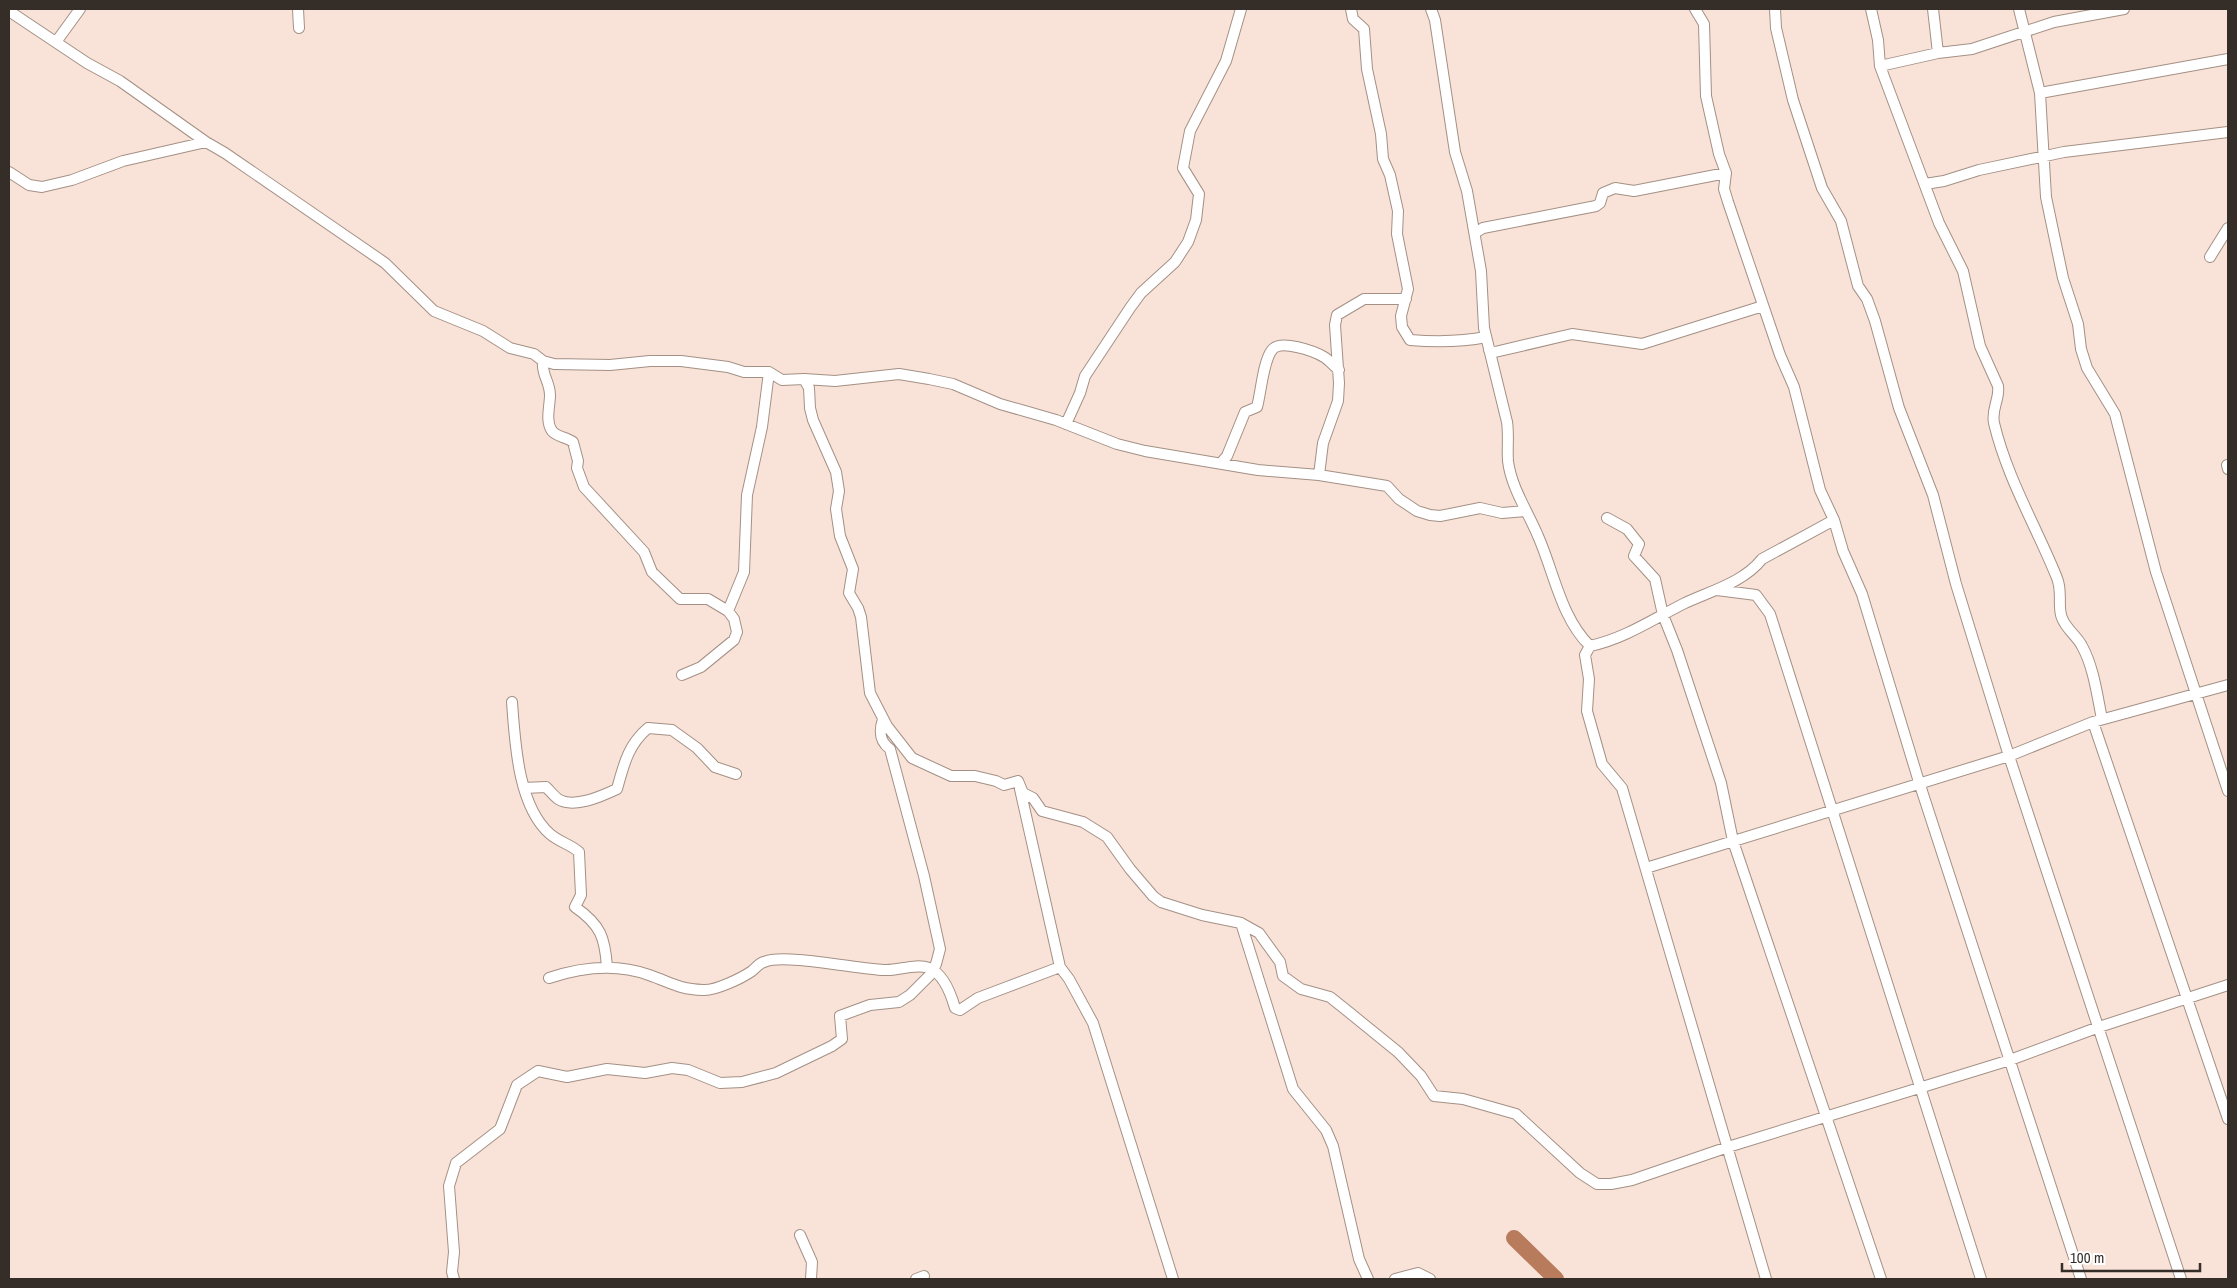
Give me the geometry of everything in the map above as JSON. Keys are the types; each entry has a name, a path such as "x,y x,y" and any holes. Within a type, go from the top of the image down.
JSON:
{"street":[{"path":"56,42 80,9"},
{"path":"298,9 299,28"},
{"path":"1066,424 1080,393 1085,376 1098,361 1130,308 1141,293 1175,262 1188,242 1200,202 1199,194 1183,168 1190,132 1226,61 1241,9"},
{"path":"1350,9 1353,19 1364,29 1367,69 1381,134 1383,159 1390,174 1398,211 1397,234 1408,289 1401,316 1402,327 1410,340 1456,341 1486,337"},
{"path":"1431,9 1435,20 1455,152 1467,191 1481,271 1486,337 1508,429 1508,461 1521,504 1539,537 1558,590 1580,637 1590,646"},
{"path":"1695,9 1704,24 1706,96 1719,154 1726,173 1724,189 1763,306 1794,387 1820,490 1834,520 1842,551 1862,594 1918,782 2081,1279"},
{"path":"1775,9 1776,28 1793,100 1822,188 1841,221 1858,286 1867,299 1875,321 1899,408 1934,495 1956,584 2009,756 2181,1279"},
{"path":"1871,9 1878,40 1880,66 1939,224 1963,270 1980,346 1998,386 1999,393 1992,412 2009,471 2022,504 2057,579 2061,595 2061,617 2082,646 2090,667 2098,721 2228,1119"},
{"path":"1933,9 1938,53"},
{"path":"2019,9 2040,93 2044,155 2043,177 2046,198 2063,278 2078,324 2081,349 2087,368 2115,414 2156,572 2228,792"},
{"path":"1880,66 1938,53 1972,49 2025,30 2124,9"},
{"path":"9,11 120,81 206,142 386,263 434,311 483,331 510,348 534,354 543,361 574,366 681,361 728,367 744,372 768,372 782,380 835,381 899,374 952,384 1000,404 1066,424 1117,444 1145,451 1221,462 1258,470 1319,475 1387,486 1399,499 1417,511 1430,515 1440,516 1480,508 1502,513 1526,511"},
{"path":"2040,93 2228,59"},
{"path":"1925,184 2044,155 2228,132"},
{"path":"9,172 30,185 42,187 72,180 123,161 206,142"},
{"path":"1474,233 1483,228 1596,206 1600,203 1603,193 1615,188 1634,191 1726,173"},
{"path":"2210,256 2228,228"},
{"path":"1319,475 1323,443 1338,401 1339,370 1335,325 1337,315 1364,299 1406,299"},
{"path":"1489,350 1495,352 1572,334 1642,344 1763,306"},
{"path":"1221,462 1227,456 1245,412 1257,407 1265,367 1272,350 1278,346 1302,349 1324,357 1339,370"},
{"path":"543,361 543,374 549,386 550,395 550,428 553,433 573,442 578,461 577,468 584,487 641,548 652,572 677,596 684,600 708,599 728,611 734,619 737,632 734,640 701,668 682,675"},
{"path":"728,611 744,572 747,495 762,427 768,372"},
{"path":"804,379 809,388 813,420 836,472 839,491 836,509 840,536 853,569 849,593 858,608 860,617 870,693 883,719 912,758 921,764 950,776 975,776 996,780 1004,785 1018,781"},
{"path":"1607,518 1627,528 1638,544 1634,556 1655,578 1663,615 1715,765 1733,840 1828,1117 1881,1279"},
{"path":"1766,1279 1622,788 1602,764 1587,711 1589,678 1585,655 1590,646 1614,641 1716,590 1754,569 1762,559 1834,520"},
{"path":"1716,590 1756,595 1770,614 1830,809 1981,1279"},
{"path":"1646,868 1830,809 2009,756 2098,721 2228,685"},
{"path":"512,702 524,788 530,808 544,828 559,841 571,845 580,852 581,895 576,907 597,925 606,952 607,968"},
{"path":"454,1279 452,1272 454,1252 449,1186 456,1164 500,1129 517,1085 525,1078 538,1071 567,1077 607,1069 645,1073 672,1068 688,1070 720,1084 742,1082 776,1073 832,1046 842,1039 843,1032 840,1016 870,1005 899,1002 910,995 933,971 940,949 924,876 890,749 882,743 883,719"},
{"path":"524,788 546,788 559,799 572,803 617,789 625,761 635,739 648,728 672,730 697,748 715,767 736,774"},
{"path":"1018,781 1023,793 1033,798 1042,810 1083,822 1108,837 1130,869 1153,896 1161,902 1202,915 1241,923 1259,934 1267,942 1280,962 1283,976 1301,989 1330,997 1398,1052 1421,1076 1434,1096 1470,1100 1516,1114 1580,1173 1597,1184 1632,1180 1919,1086 2010,1060 2187,996 2228,985"},
{"path":"1018,781 1056,941 1060,967 1069,979 1093,1023 1173,1279"},
{"path":"1241,923 1293,1089 1326,1130 1333,1146 1359,1260 1368,1279 1360,1279"},
{"path":"549,978 587,968 607,968 642,973 679,988 706,991 737,980 764,962 780,959 863,969 896,970 918,966 933,971 946,984 956,1008 960,1010 978,998 1060,967"},
{"path":"800,1235 812,1262 811,1279"},
{"path":"1394,1279 1418,1273 1430,1279"}],"waterway":[{"path":"1514,1238 1556,1279"}]}
